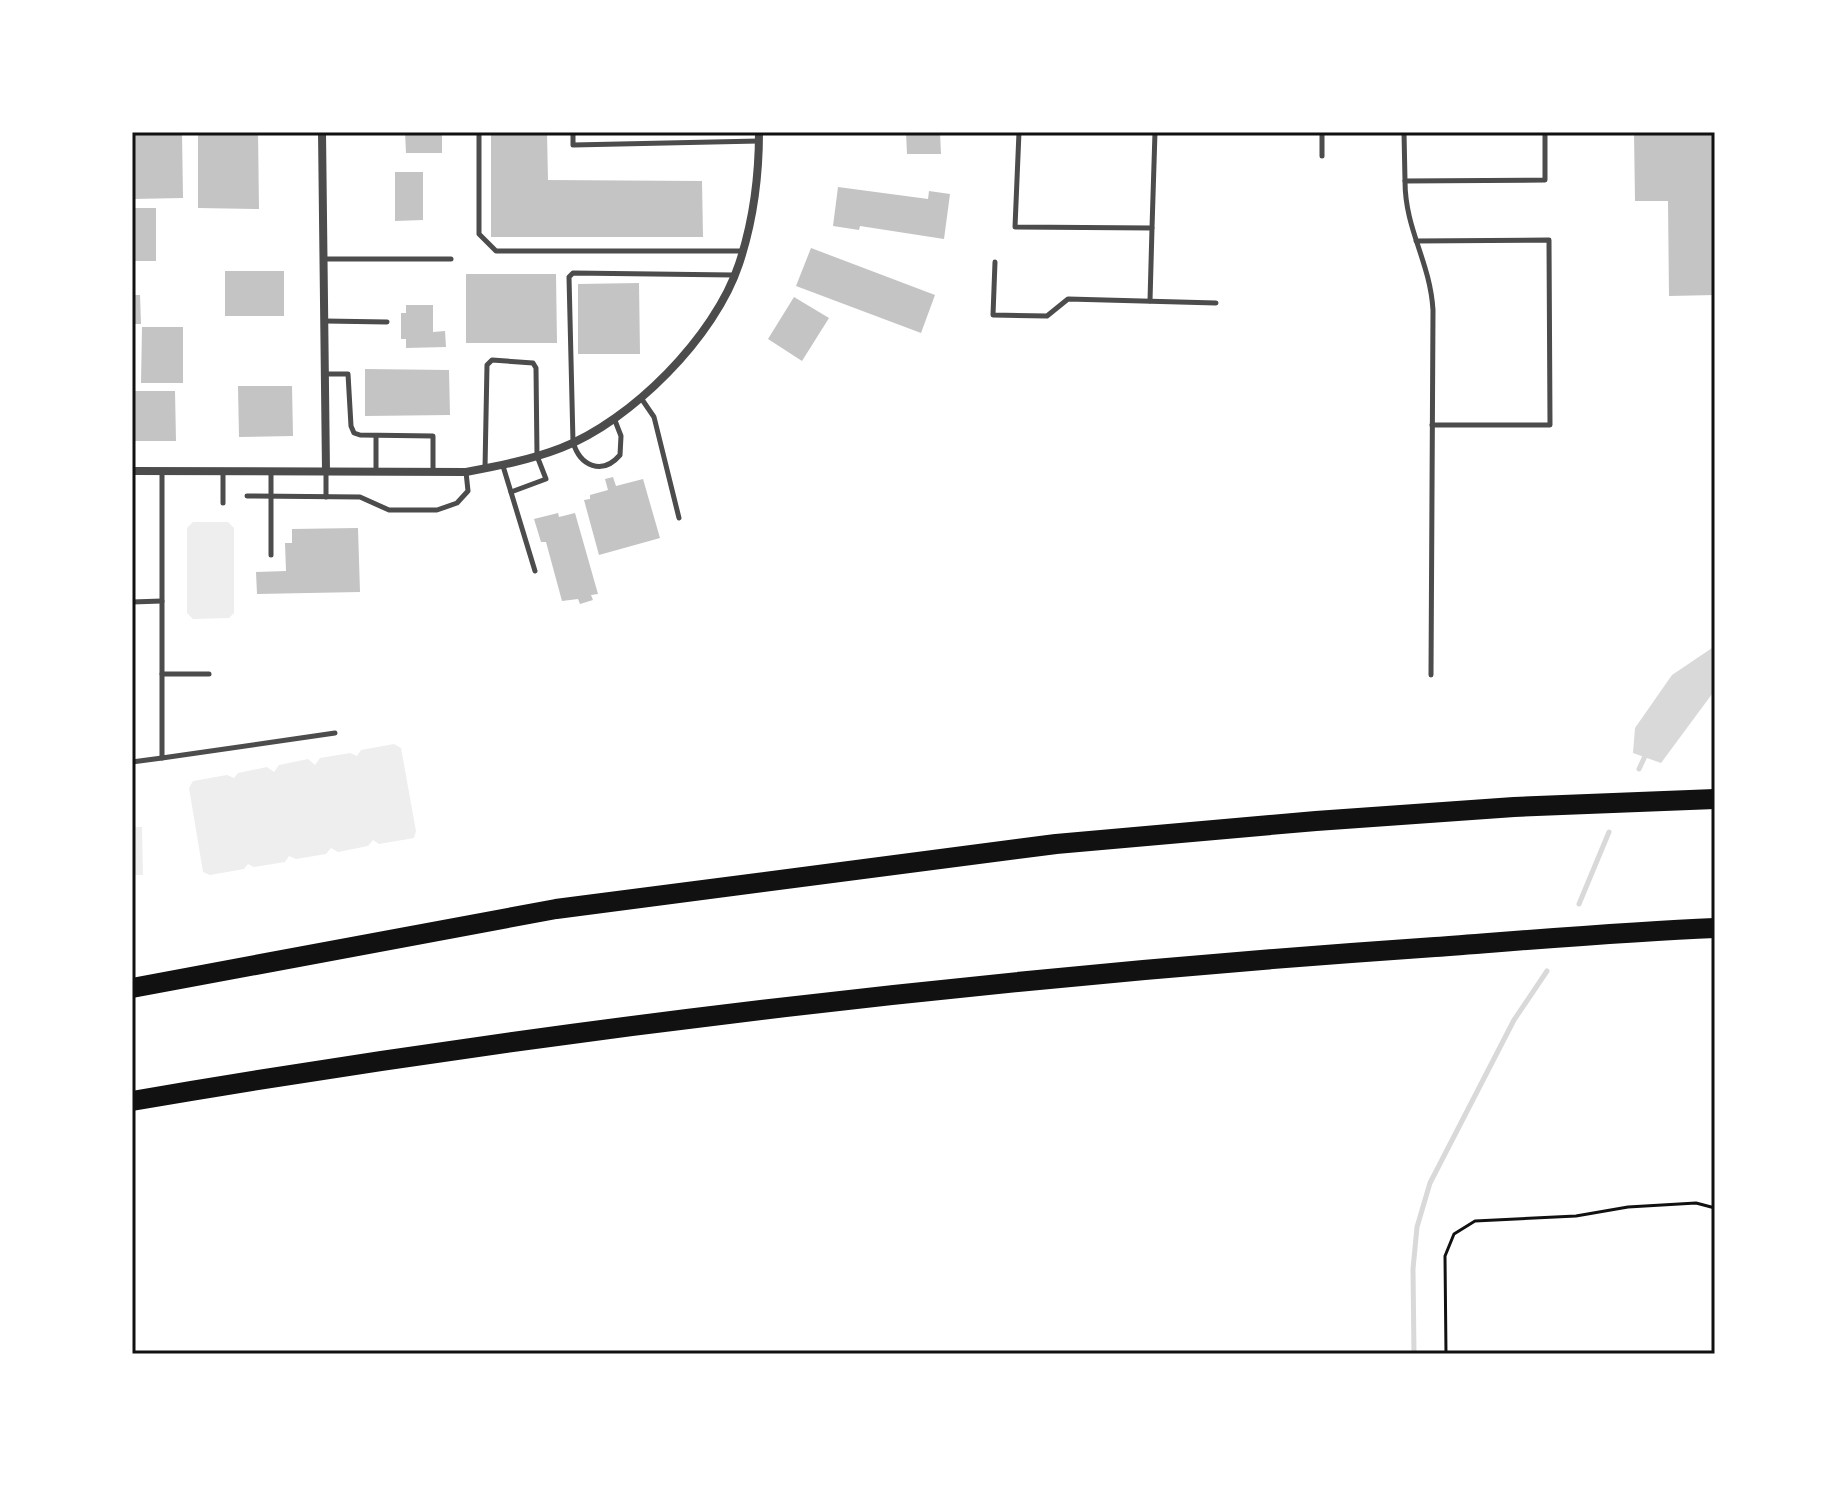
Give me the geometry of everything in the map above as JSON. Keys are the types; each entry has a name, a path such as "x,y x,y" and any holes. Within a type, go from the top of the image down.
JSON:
{"highway":[{"path":"132,988 556,909 1056,844 1469,810 1715,799"},
{"path":"132,1101 439,1053 947,988 1255,959 1715,928"}],"street":[{"path":"322,132 326,471"},
{"path":"132,471 466,472 503,466 573,442 641,398 664,377 697,338 734,275 743,251 757,180 759,136"}],"lane":[{"path":"479,132 479,234 496,251 743,251"},
{"path":"573,132 573,145 759,136"},
{"path":"1019,132 1015,227 1152,228"},
{"path":"1150,301 1155,132"},
{"path":"1322,132 1322,156"},
{"path":"1404,132 1406,213 1431,288 1431,675"},
{"path":"1405,181 1545,180 1545,132"},
{"path":"1416,241 1549,240 1550,425 1432,425"},
{"path":"325,259 451,259"},
{"path":"995,262 993,315 1047,316 1068,299 1216,303"},
{"path":"614,418 622,447 620,455 614,462 597,466 583,462 573,442 569,277 573,273 734,275"},
{"path":"325,321 387,322"},
{"path":"485,469 487,365 492,360 528,361 536,368 537,456 546,479 511,492"},
{"path":"326,374 348,374 354,433 433,436 433,472"},
{"path":"641,398 654,417 679,518"},
{"path":"376,436 376,472"},
{"path":"503,466 535,571"},
{"path":"162,471 162,758"},
{"path":"222,471 223,503"},
{"path":"271,471 271,555"},
{"path":"326,471 326,497"},
{"path":"247,496 360,497 389,510 437,510 464,497 468,491 466,472"},
{"path":"132,602 162,601"},
{"path":"162,674 209,674"},
{"path":"132,762 335,733"}],"path":[{"path":"1446,1354 1445,1256 1454,1234 1475,1221 1576,1216 1628,1207 1696,1203 1715,1208"}],"shaded area":[{"path":"193,522 228,522 234,528 234,613 229,618 193,619 187,613 187,528"},
{"path":"1715,646 1715,690 1661,763 1633,753 1635,728 1672,675"},
{"path":"394,744 401,748 416,831 414,838 379,844 373,840 368,846 338,852 331,848 326,854 296,859 289,856 285,862 254,867 248,864 244,869 210,875 203,872 189,788 193,781 227,775 234,778 238,773 267,767 274,772 279,765 308,759 315,765 320,758 350,753 357,756 361,750"},
{"path":"132,827 142,827 143,875 132,875"}],"building":[{"path":"182,132 183,198 132,199 132,133"},
{"path":"198,132 258,132 259,209 198,208"},
{"path":"405,132 442,132 442,153 406,153"},
{"path":"491,132 547,132 548,180 702,181 703,237 491,237"},
{"path":"906,132 940,132 941,154 907,154"},
{"path":"1634,132 1715,132 1715,295 1669,296 1668,201 1635,201"},
{"path":"395,172 423,172 423,220 395,221"},
{"path":"838,187 928,199 929,191 950,194 944,239 860,226 859,230 833,226"},
{"path":"132,208 156,208 156,261 132,261"},
{"path":"811,248 935,295 921,333 796,286"},
{"path":"225,271 284,271 284,316 225,316"},
{"path":"466,274 556,274 557,343 466,343"},
{"path":"639,283 640,354 578,354 578,284"},
{"path":"132,295 140,295 141,324 132,324"},
{"path":"794,297 829,318 802,361 768,339"},
{"path":"406,305 433,305 433,332 445,331 446,347 406,348 406,339 401,339 401,313 406,313"},
{"path":"142,327 183,327 183,383 141,383"},
{"path":"365,369 449,370 450,415 365,416"},
{"path":"238,386 292,386 293,436 239,437"},
{"path":"132,391 175,391 176,441 132,441"},
{"path":"613,477 616,486 643,479 660,538 599,555 584,500 608,490 605,479"},
{"path":"558,513 559,517 575,513 598,594 591,595 593,600 580,604 578,599 562,601 546,542 541,542 534,519"},
{"path":"358,528 360,592 257,594 256,572 286,571 285,543 292,543 292,529"}],"waterway":[{"path":"1639,769 1646,754"},
{"path":"1579,904 1609,832"},
{"path":"1414,1354 1413,1269 1417,1227 1430,1183 1514,1020 1547,971"}]}
